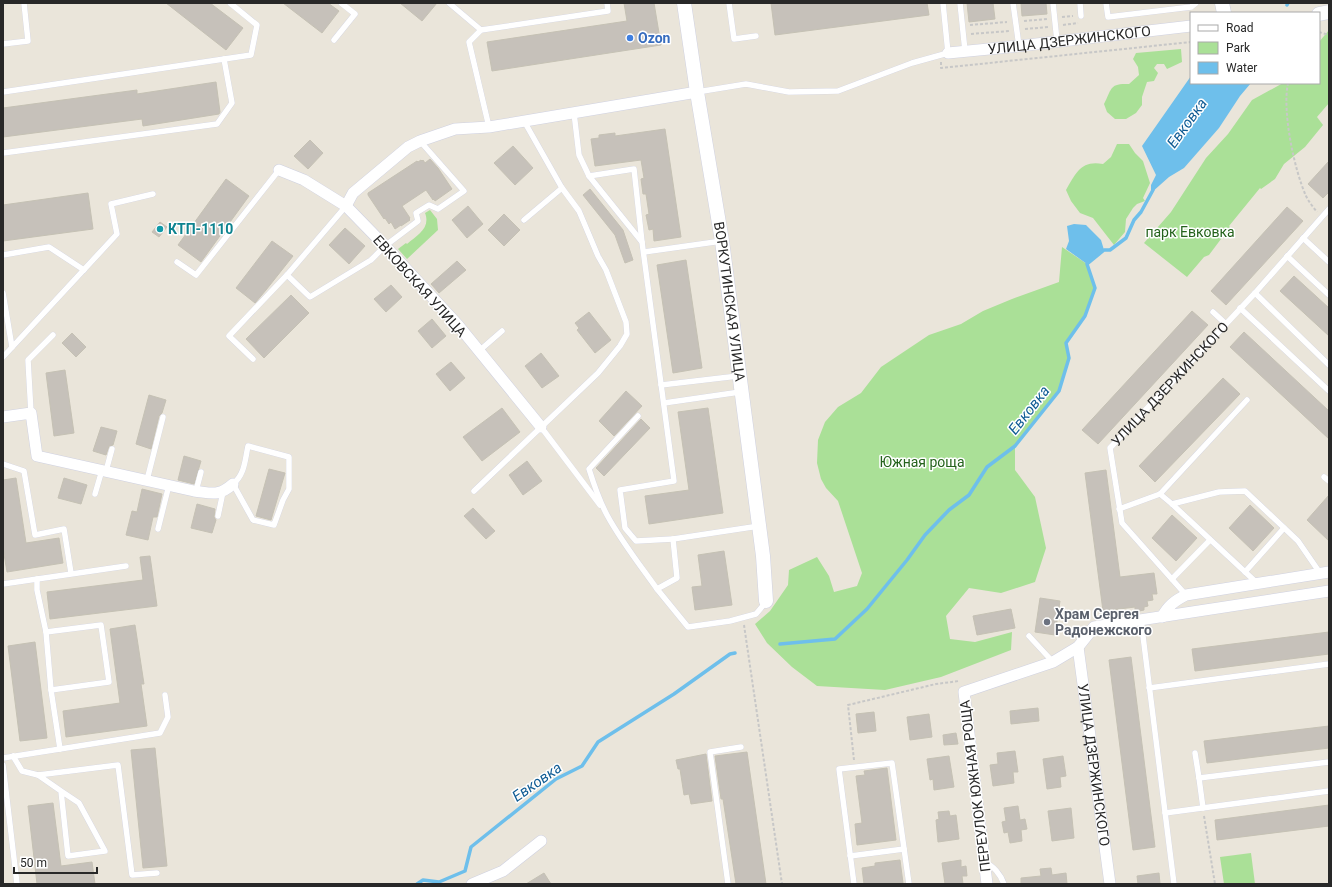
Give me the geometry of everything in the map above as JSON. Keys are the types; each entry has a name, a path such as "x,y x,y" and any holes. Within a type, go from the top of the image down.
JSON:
{"street":[{"name":"ВОРКУТИНСКАЯ УЛИЦА","path":"684,3 722,241 741,376 759,526 766,601"},
{"name":"УЛИЦА ДЗЕРЖИНСКОГО","path":"944,54 1190,26"},
{"path":"346,206 353,193 400,154 420,141 455,129 489,127 697,92"},
{"name":"ЕВКОВСКАЯ УЛИЦА","path":"278,170 304,180 346,206 458,325 541,427"},
{"path":"3,417 31,413 37,456 196,491 219,494 233,484"},
{"path":"1162,617 1167,608 1175,600 1186,595 1324,573"},
{"name":"ПЕРЕУЛОК ЮЖНАЯ РОЩА","path":"987,884 964,692 1053,662 1078,646 1094,627 1329,591"},
{"name":"УЛИЦА ДЗЕРЖИНСКОГО","path":"1078,646 1110,884"},
{"path":"472,884 503,871 541,841"}],"lane":[{"path":"3,44 28,41 24,3"},
{"path":"3,92 251,56 257,25 230,3"},
{"path":"334,40 355,14 341,3"},
{"path":"448,3 481,30"},
{"path":"489,127 469,42 481,30 608,11 607,3"},
{"path":"729,3 734,39 756,36"},
{"path":"697,92 746,84 789,92 838,91 912,63 944,54 943,3"},
{"path":"960,3 965,51"},
{"path":"1013,3 1019,46"},
{"path":"1053,3 1057,41"},
{"path":"1080,3 1081,16"},
{"path":"1106,3 1108,17 1191,7 1196,3"},
{"path":"3,153 217,124 232,103 224,59"},
{"path":"574,113 579,155 589,176 642,242"},
{"path":"474,491 598,373 620,346 627,334 626,322 606,270 598,256 579,211 562,188 524,121"},
{"path":"287,275 310,297 371,260 385,246 418,221 416,213 428,205 438,208 464,191 420,141"},
{"path":"589,176 634,169 642,242 674,481 620,490 625,528 636,541"},
{"path":"177,262 196,275 278,170"},
{"path":"524,220 562,188"},
{"path":"3,357 117,234 111,204 153,194"},
{"path":"253,359 229,336 287,275 346,206"},
{"name":"УЛИЦА ДЗЕРЖИНСКОГО","path":"1186,595 1122,523 1110,448 1255,293 1329,209"},
{"path":"1303,238 1329,262"},
{"path":"644,252 722,241"},
{"path":"3,255 50,247 84,270"},
{"path":"1287,256 1329,295"},
{"path":"3,293 12,347"},
{"path":"1255,293 1329,365"},
{"path":"1240,308 1329,391"},
{"path":"1213,312 1226,324"},
{"path":"479,351 502,332"},
{"path":"31,413 28,360 53,335"},
{"path":"661,385 741,376"},
{"path":"664,403 743,391"},
{"path":"1119,509 1160,494 1247,400"},
{"path":"607,514 588,469 638,416"},
{"path":"147,480 163,417"},
{"path":"541,427 607,514 656,590 688,627 730,621 756,614 766,601"},
{"path":"248,446 289,457 289,489 274,525 253,520 233,484 240,478 248,446"},
{"path":"95,494 112,449"},
{"path":"3,464 24,470 35,535 64,529 71,573"},
{"path":"196,491 200,472"},
{"path":"1324,477 1329,481"},
{"path":"158,529 169,486"},
{"path":"1172,504 1219,492 1245,491 1298,541 1324,573"},
{"path":"218,516 223,492"},
{"path":"1160,494 1257,583"},
{"path":"636,541 673,539 759,526"},
{"path":"1245,572 1284,528"},
{"path":"656,590 677,578 673,539"},
{"path":"1172,579 1210,540"},
{"path":"630,550 636,541"},
{"path":"3,584 126,566"},
{"path":"37,579 37,590 46,632 51,690 60,750"},
{"path":"1141,620 1174,884"},
{"path":"46,632 101,625 109,682 51,690"},
{"path":"1029,636 1053,662"},
{"path":"1149,688 1329,664"},
{"path":"3,758 160,733 168,716 165,695"},
{"path":"728,884 710,752 741,747"},
{"path":"1195,753 1203,808"},
{"path":"13,756 22,771 38,775 79,803 105,851 68,856 61,791"},
{"path":"1199,778 1329,762"},
{"path":"854,884 839,769 892,763 909,884"},
{"path":"3,765 17,884"},
{"path":"38,775 118,765 132,876 157,873"},
{"path":"1165,814 1329,791"},
{"path":"850,856 904,849"},
{"path":"984,862 989,864 999,874 1004,884"}],"path":[{"path":"944,54 941,68 1190,42"},
{"path":"1288,84 1286,93 1290,135 1296,169 1307,198 1321,218"},
{"path":"743,618 782,884"},
{"path":"855,768 848,705 936,684 959,681 964,692"},
{"path":"1203,808 1215,884"}],"green space":[{"name":"парк Евковка","path":"1329,30 1329,103 1317,117 1323,125 1305,147 1284,164 1275,179 1261,189 1260,188 1229,226 1230,227 1209,255 1204,257 1187,277 1144,243 1171,212 1206,158 1228,134 1252,100 1281,84 1320,84 1320,41"},
{"path":"1181,49 1182,62 1167,69 1164,64 1157,64 1154,68 1158,73 1154,81 1147,82 1142,97 1142,105 1136,113 1126,119 1115,119 1107,112 1104,104 1112,88 1118,85 1129,84 1139,75 1138,67 1133,59 1136,53"},
{"path":"1117,144 1129,144 1143,161 1150,183 1143,198 1145,201 1137,204 1133,208 1126,219 1125,232 1114,245 1093,218 1080,213 1071,201 1066,190 1080,169 1089,164 1103,164 1111,157"},
{"path":"430,210 437,219 438,230 407,259 398,249 406,243 407,244 422,231 426,223 425,213"},
{"name":"Южная роща","path":"1062,247 1087,264 1095,288 1085,316 1066,343 1069,358 1059,391 1015,446 1015,470 1035,497 1046,548 1035,582 1001,593 969,588 946,616 950,639 975,642 1012,632 1011,650 941,677 885,690 817,686 792,667 767,643 755,624 770,611 788,585 789,570 817,557 829,576 834,592 857,586 862,573 838,501 826,488 821,479 817,463 818,440 825,422 838,407 861,393 881,367 929,335 961,324 983,311 1012,299 1059,282"},
{"path":"1251,853 1255,884 1224,884 1220,857"}],"water":[{"path":"1190,77 1190,84 1250,84 1240,96 1219,128 1184,168 1169,177 1151,193 1151,185 1156,175 1142,146"},
{"path":"1074,224 1086,225 1101,240 1104,250 1087,264 1066,249 1069,241 1067,226"}],"building":[{"path":"166,3 210,3 243,28 226,50"},
{"path":"283,3 328,3 339,11 322,33"},
{"path":"400,3 437,3 422,21"},
{"path":"624,3 654,3 661,45 492,71 487,42 627,21"},
{"path":"771,3 927,3 929,15 775,35"},
{"path":"967,3 993,3 995,19 969,22"},
{"path":"1021,3 1046,3 1047,14 1022,16"},
{"path":"216,82 219,114 143,126 142,119 3,137 3,108 137,90 137,94"},
{"path":"665,129 681,237 654,241 653,229 649,230 646,215 649,214 646,194 643,194 641,179 644,178 641,160 595,166 591,139 599,138 599,135 615,133 615,136"},
{"path":"310,140 323,153 308,169 294,156"},
{"path":"513,146 533,168 515,185 494,163"},
{"path":"430,159 452,189 435,201 426,190 402,206 410,220 395,229 391,222 389,224 385,218 384,219 368,193 417,161 423,160 425,163"},
{"path":"1329,161 1329,192 1323,198 1308,184"},
{"path":"226,179 249,196 201,262 178,245"},
{"path":"590,189 623,230 633,260 625,263 615,235 583,195"},
{"path":"88,193 93,229 3,241 3,205"},
{"path":"468,206 483,224 467,238 452,220"},
{"path":"1287,207 1303,221 1226,305 1211,291"},
{"path":"504,214 520,230 504,246 488,230"},
{"name":"КТП-1110","path":"160,222 167,227 159,237 152,232"},
{"path":"345,228 365,246 349,264 329,245"},
{"path":"272,241 293,256 255,303 236,288"},
{"path":"686,260 702,368 673,373 657,265"},
{"path":"457,261 466,270 439,293 431,284"},
{"path":"1294,276 1329,308 1329,336 1280,291"},
{"path":"391,285 402,297 386,312 374,299"},
{"path":"291,295 309,313 264,358 246,339"},
{"path":"1192,311 1208,325 1098,444 1082,430"},
{"path":"589,312 611,340 595,353 577,330 579,328 575,323"},
{"path":"432,319 446,336 432,348 418,331"},
{"path":"1244,332 1329,411 1329,439 1230,347"},
{"path":"72,333 86,347 76,357 62,343"},
{"path":"541,353 559,376 542,388 525,366"},
{"path":"451,362 465,378 450,391 436,374"},
{"path":"65,370 74,433 54,436 46,373"},
{"path":"1223,378 1240,394 1155,482 1139,466"},
{"path":"626,391 642,406 614,436 599,421"},
{"path":"149,395 166,400 162,413 159,416 151,449 136,444"},
{"path":"502,408 520,432 482,461 463,437"},
{"path":"708,408 723,513 649,524 645,496 689,490 678,412"},
{"path":"641,419 650,428 604,476 596,468"},
{"path":"101,427 117,431 113,445 109,446 106,455 93,451"},
{"path":"184,456 201,461 194,484 178,480"},
{"path":"527,461 542,481 523,495 509,475"},
{"path":"269,469 285,473 271,520 256,516"},
{"path":"1106,470 1120,577 1154,573 1157,594 1152,594 1153,600 1147,601 1148,606 1144,607 1144,610 1135,612 1135,607 1103,611 1085,473"},
{"path":"16,478 26,543 59,538 63,563 7,572 3,548 3,480"},
{"path":"64,478 87,485 81,504 58,498"},
{"path":"142,489 162,494 157,517 153,517 148,540 126,535 132,511 137,512"},
{"path":"1329,495 1329,541 1307,520"},
{"path":"197,504 215,509 214,517 216,520 212,533 191,528"},
{"path":"1250,505 1274,528 1253,551 1229,528"},
{"path":"473,508 495,531 486,539 464,516"},
{"path":"1172,515 1197,538 1176,561 1152,538"},
{"path":"724,551 732,605 695,610 692,587 702,586 698,555"},
{"path":"150,556 157,606 50,619 47,592 143,580 140,557"},
{"path":"1040,598 1060,601 1055,635 1035,632"},
{"path":"1011,609 1015,628 977,635 973,616"},
{"path":"135,625 144,684 141,684 147,726 66,737 63,711 120,703 110,629"},
{"path":"1329,632 1329,654 1195,671 1192,649"},
{"path":"35,642 47,738 20,741 8,646"},
{"path":"1131,657 1155,847 1133,850 1109,660"},
{"path":"1038,708 1039,721 1011,724 1010,711"},
{"path":"874,712 876,731 858,733 856,714"},
{"path":"929,714 932,737 910,740 907,717"},
{"path":"1329,726 1329,748 1207,763 1204,741"},
{"path":"956,733 958,744 944,745 943,735"},
{"path":"155,748 167,866 143,868 131,750"},
{"path":"1015,751 1018,772 1013,772 1014,783 993,786 990,765 998,764 997,753"},
{"path":"747,752 766,884 736,884 723,799 721,799 715,756"},
{"path":"706,754 712,801 691,804 689,794 684,795 680,769 678,769 676,760"},
{"path":"949,756 954,787 934,790 933,779 930,780 927,759"},
{"path":"1063,756 1066,776 1060,777 1061,787 1047,789 1043,759"},
{"path":"887,768 896,840 857,845 855,824 862,823 856,776 865,775 864,771"},
{"path":"53,803 61,866 92,862 95,884 37,884 28,806"},
{"path":"1329,805 1329,826 1217,840 1215,820"},
{"path":"1018,806 1020,820 1025,819 1027,829 1021,830 1022,841 1010,843 1008,832 1004,833 1002,822 1006,821 1004,808"},
{"path":"1071,808 1074,838 1052,841 1048,811"},
{"path":"949,811 950,816 956,815 959,839 938,842 936,820 939,819 938,812"},
{"path":"900,860 903,883 864,884 862,868 875,866 875,863"},
{"path":"961,860 961,867 966,866 967,876 962,876 963,884 945,884 942,863"},
{"path":"1051,868 1052,875 1066,873 1067,884 1021,884 1021,878 1041,876 1040,869"},
{"path":"544,873 551,884 526,884"},
{"path":"1159,873 1160,884 1138,884 1137,876"}],"waterway":[{"name":"Евковка","path":"780,644 835,639 867,609 907,560 925,535 949,510 969,495 987,467 1015,446 1059,391 1069,358 1066,343 1085,316 1095,288 1087,264 1104,250 1110,250 1126,238 1134,220 1141,212 1153,190"},
{"name":"Евковка","path":"417,884 423,880 439,882 465,871 471,847 556,779 582,766 598,742 674,694 730,654 735,653"}],"place":[{"name":"Ozon","path":"630,38"},
{"name":"КТП-1110","path":"160,229"},
{"name":"Храм Сергея Радонежского","path":"1047,622"}]}
